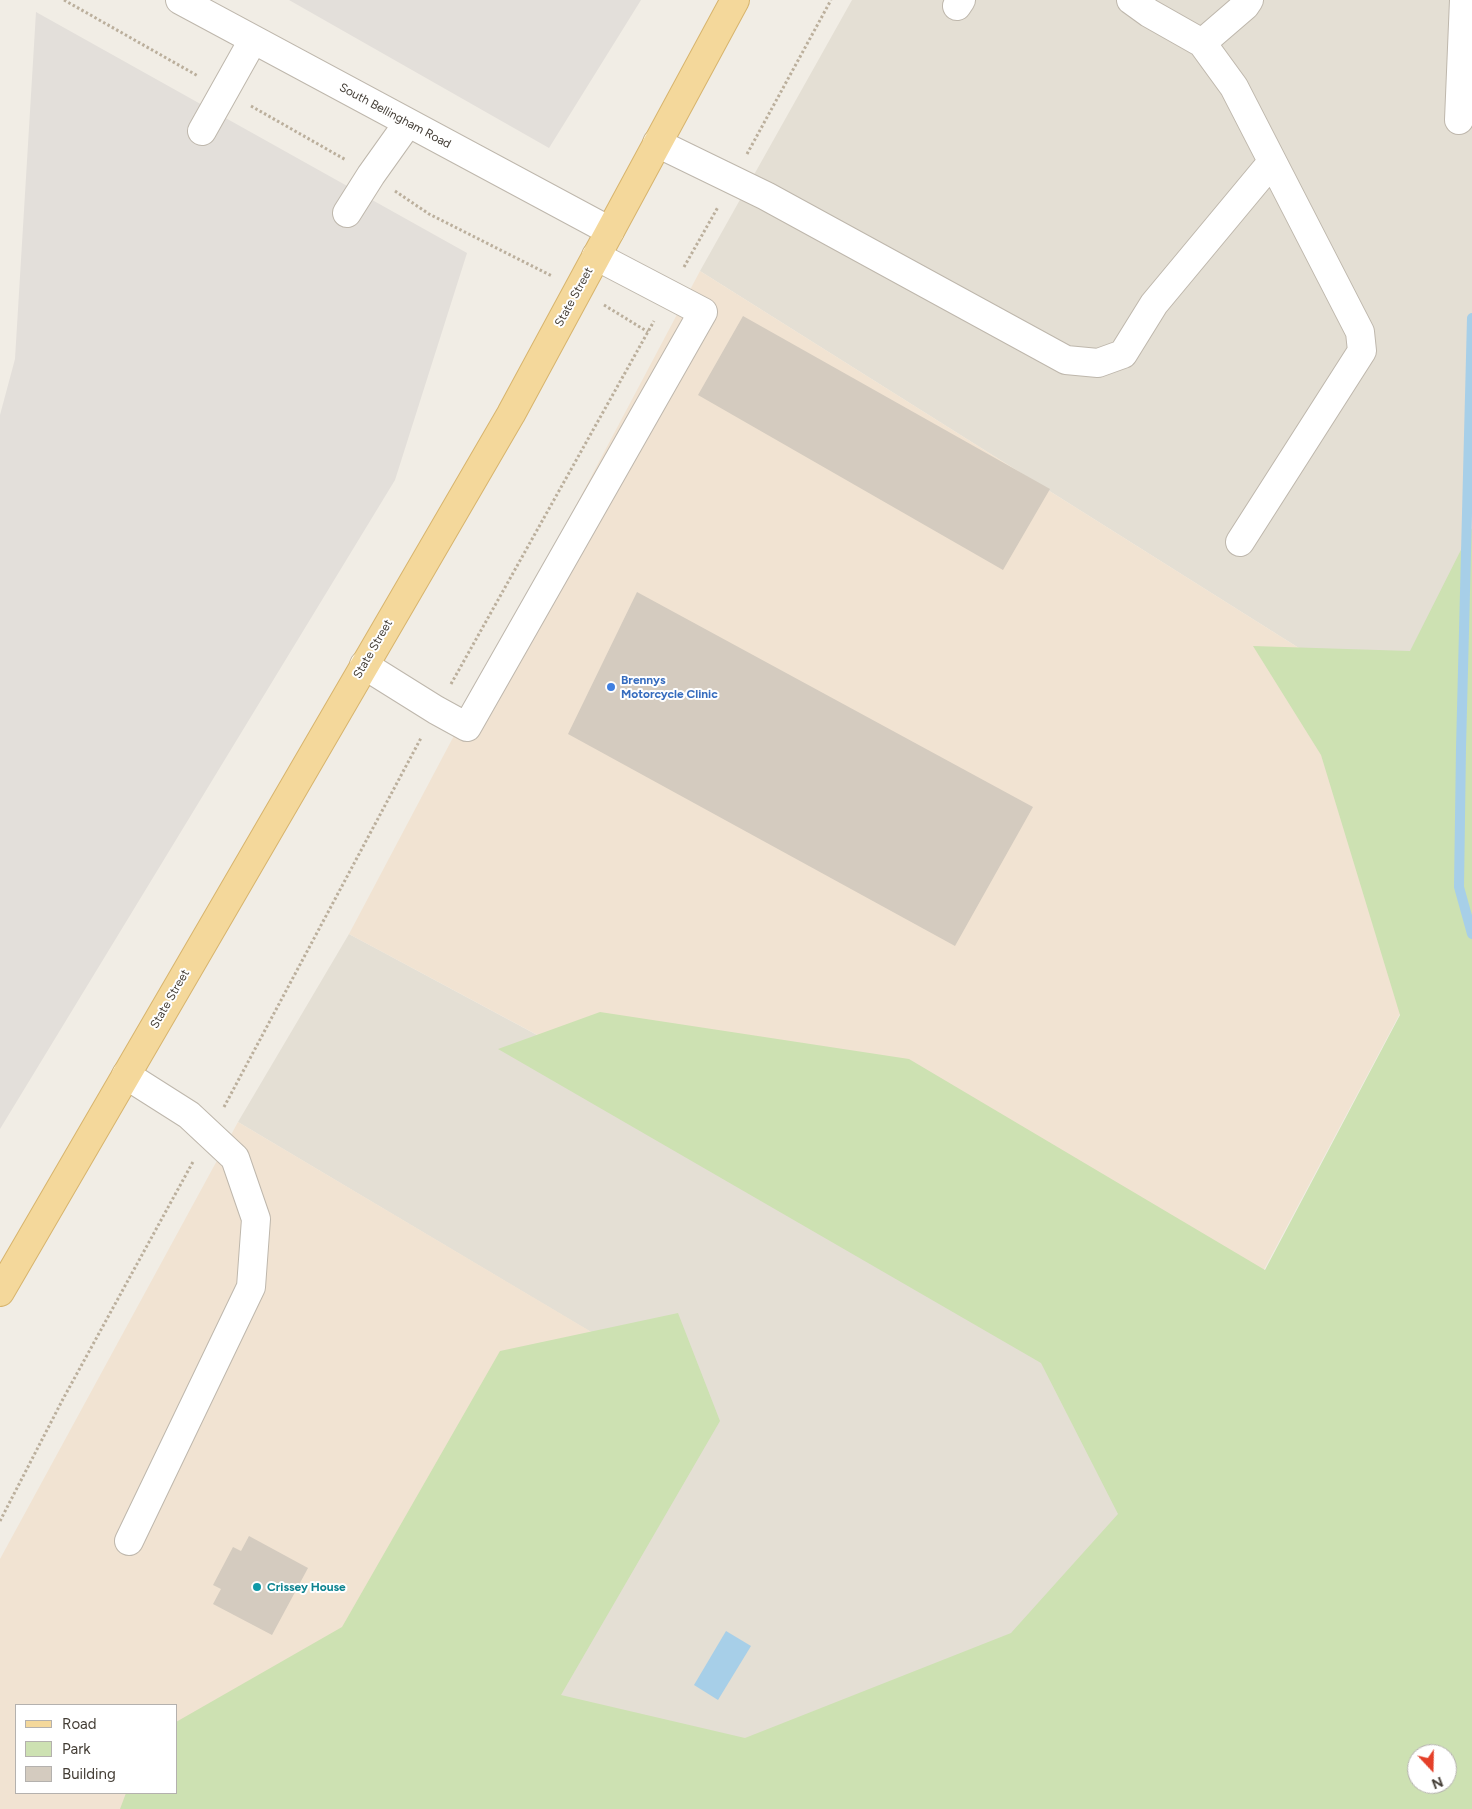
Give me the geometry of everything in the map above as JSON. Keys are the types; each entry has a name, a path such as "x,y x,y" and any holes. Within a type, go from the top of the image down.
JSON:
{"main road":[{"name":"State Street","path":"0,1292 511,414 734,0"}],"street":[{"name":"South Bellingham Road","path":"180,0 610,231"},
{"path":"1131,0 1149,13 1202,42 1234,87 1360,332 1362,351 1240,542"},
{"path":"1202,42 1245,6 1249,0"},
{"path":"1458,120 1464,0"},
{"path":"202,131 223,90 253,40"},
{"path":"347,214 371,175 408,123"},
{"path":"658,142 766,196 1066,360 1098,363 1123,354 1154,304 1272,162"},
{"path":"364,665 467,727 703,312 596,256"},
{"path":"126,1075 189,1115 235,1158 256,1218 251,1287 129,1541"}],"path":[{"path":"0,1521 63,1399 208,1133 230,1097 436,710 648,332"}],"shaded area":[{"path":"289,0 641,0 549,148"},
{"path":"852,0 1472,0 1472,757 700,271"},
{"path":"36,12 467,253 395,480 0,1129 0,415 15,359"},
{"path":"700,271 1472,757 1472,878 1233,1328 849,1202 349,934"},
{"path":"349,934 848,1202 1375,1401 894,1809 480,1681 678,1384 238,1122"},
{"path":"238,1122 679,1384 480,1680 525,1809 0,1809 0,1559"}],"green space":[{"path":"1472,528 1472,1809 120,1809 126,1794 178,1794 178,1721 342,1627 500,1351 678,1313 720,1421 561,1695 745,1738 1011,1633 1118,1514 1041,1363 498,1049 600,1012 909,1059 1265,1270 1400,1015 1321,755 1253,646 1410,651"}],"water":[{"path":"726,1631 751,1646 718,1700 694,1685"}],"building":[{"path":"743,316 1050,489 1003,570 698,395"},
{"path":"637,592 1033,807 955,946 568,734"},
{"name":"Crissey House","path":"249,1536 308,1568 272,1635 213,1604 221,1589 213,1585 233,1547 241,1551"}],"waterway":[{"path":"1472,318 1459,887 1472,934"}],"place":[{"name":"Brennys Motorcycle Clinic","path":"611,687"},
{"name":"Crissey House","path":"257,1587"}]}
